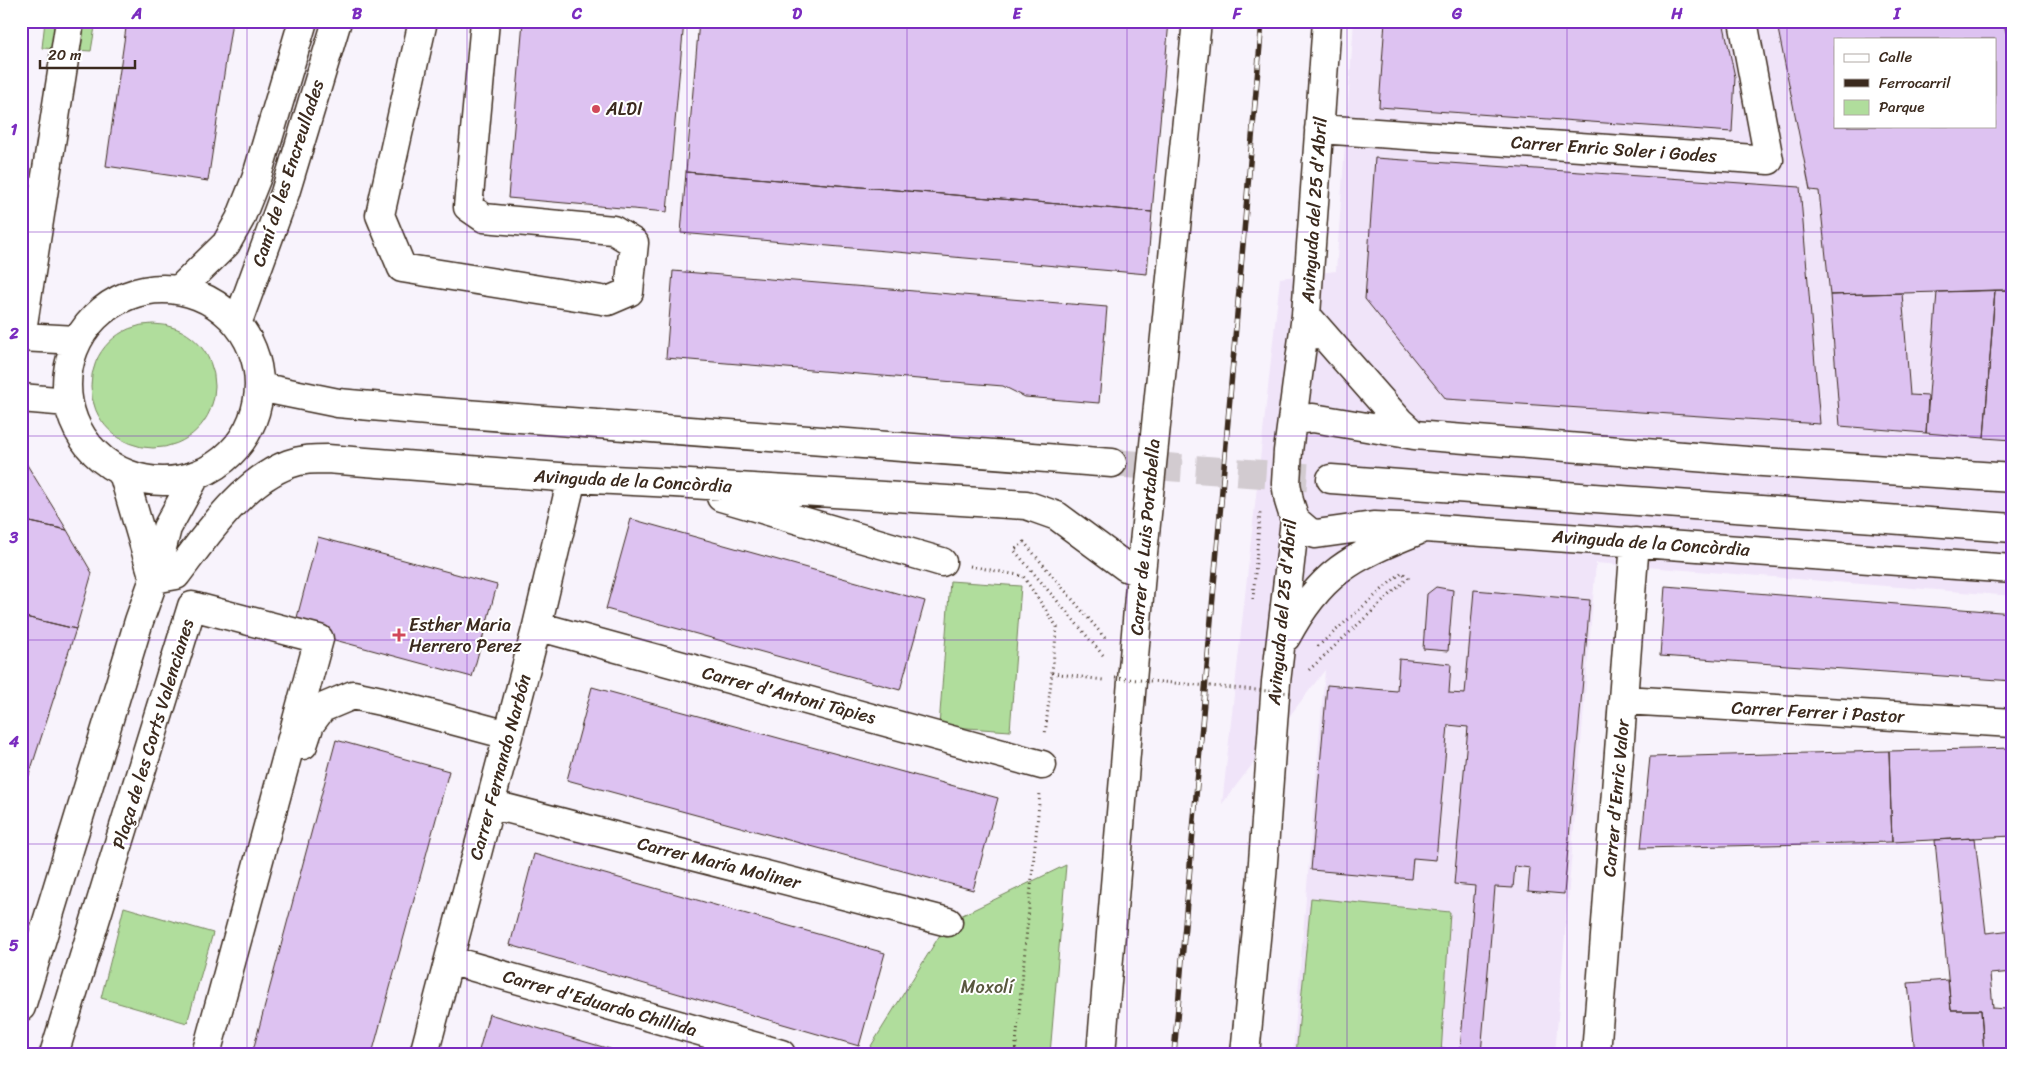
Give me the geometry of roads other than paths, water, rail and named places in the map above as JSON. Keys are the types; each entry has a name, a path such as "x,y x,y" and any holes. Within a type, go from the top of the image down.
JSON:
{"street":[{"path":"70,21 21,337 77,340"},
{"name":"Camí de les Encreullades","path":"180,289 226,244 240,219 256,179 303,21"},
{"name":"Camí de les Encreullades","path":"237,324 285,193 337,21"},
{"path":"423,21 380,215 402,268 608,301 628,292 634,243 613,230 484,218 468,207 485,21"},
{"name":"Carrer de Luis Portabella","path":"1101,1054 1141,573 1197,21"},
{"name":"Avinguda del 25 d'Abril","path":"1246,1054 1279,650 1295,520 1286,484 1292,420 1306,315 1327,21"},
{"name":"Carrer Enric Soler i Godes","path":"1319,129 1769,160 1743,21"},
{"path":"149,289 180,289 211,301 230,315 237,324 246,336 256,360 259,387 254,415 241,441 221,462 196,475 172,481 147,480 123,473 97,456 78,431 68,402 68,370 77,340 95,316 120,298 149,289"},
{"path":"1306,315 1399,421 1414,435"},
{"path":"259,387 338,403 430,412 1112,463"},
{"path":"21,398 68,402"},
{"path":"1292,420 1313,418 1414,435 1748,461 2013,478"},
{"name":"Avinguda de la Concòrdia","path":"154,579 176,575 220,518 256,482 289,464 327,459 572,478 1026,505 1057,516 1126,566 1141,573"},
{"path":"123,473 154,579"},
{"path":"21,1007 31,939 154,579 167,528 196,475"},
{"name":"Carrer Fernando Narbón","path":"424,1054 537,626 572,478"},
{"path":"1331,479 2013,528"},
{"path":"674,483 942,562"},
{"name":"Avinguda de la Concòrdia","path":"1295,520 1316,534 1373,526 1425,528 2013,569"},
{"path":"1279,650 1304,605 1320,586 1341,568 1373,548 1425,528"},
{"name":"Carrer d'Enric Valor","path":"1596,1054 1635,542"},
{"name":"Plaça de les Corts Valencianes","path":"54,1054 192,606 319,639 206,1054"},
{"name":"Carrer d'Antoni Tàpies","path":"537,626 1042,764"},
{"path":"217,1054 310,724 322,708 353,695 508,736"},
{"name":"Carrer Ferrer i Pastor","path":"1624,700 2013,724"},
{"name":"Carrer María Moliner","path":"490,804 948,922"},
{"name":"Carrer d'Eduardo Chillida","path":"449,960 781,1054"}],"tunnel":[{"path":"1112,463 1331,479"}],"railway":[{"path":"1174,1054 1262,21"}],"place":[{"name":"ALDI","path":"596,109"},
{"name":"Esther Maria Herrero Perez","path":"399,635"}],"park label":[{"name":"Moxolí","path":"987,987"}]}
